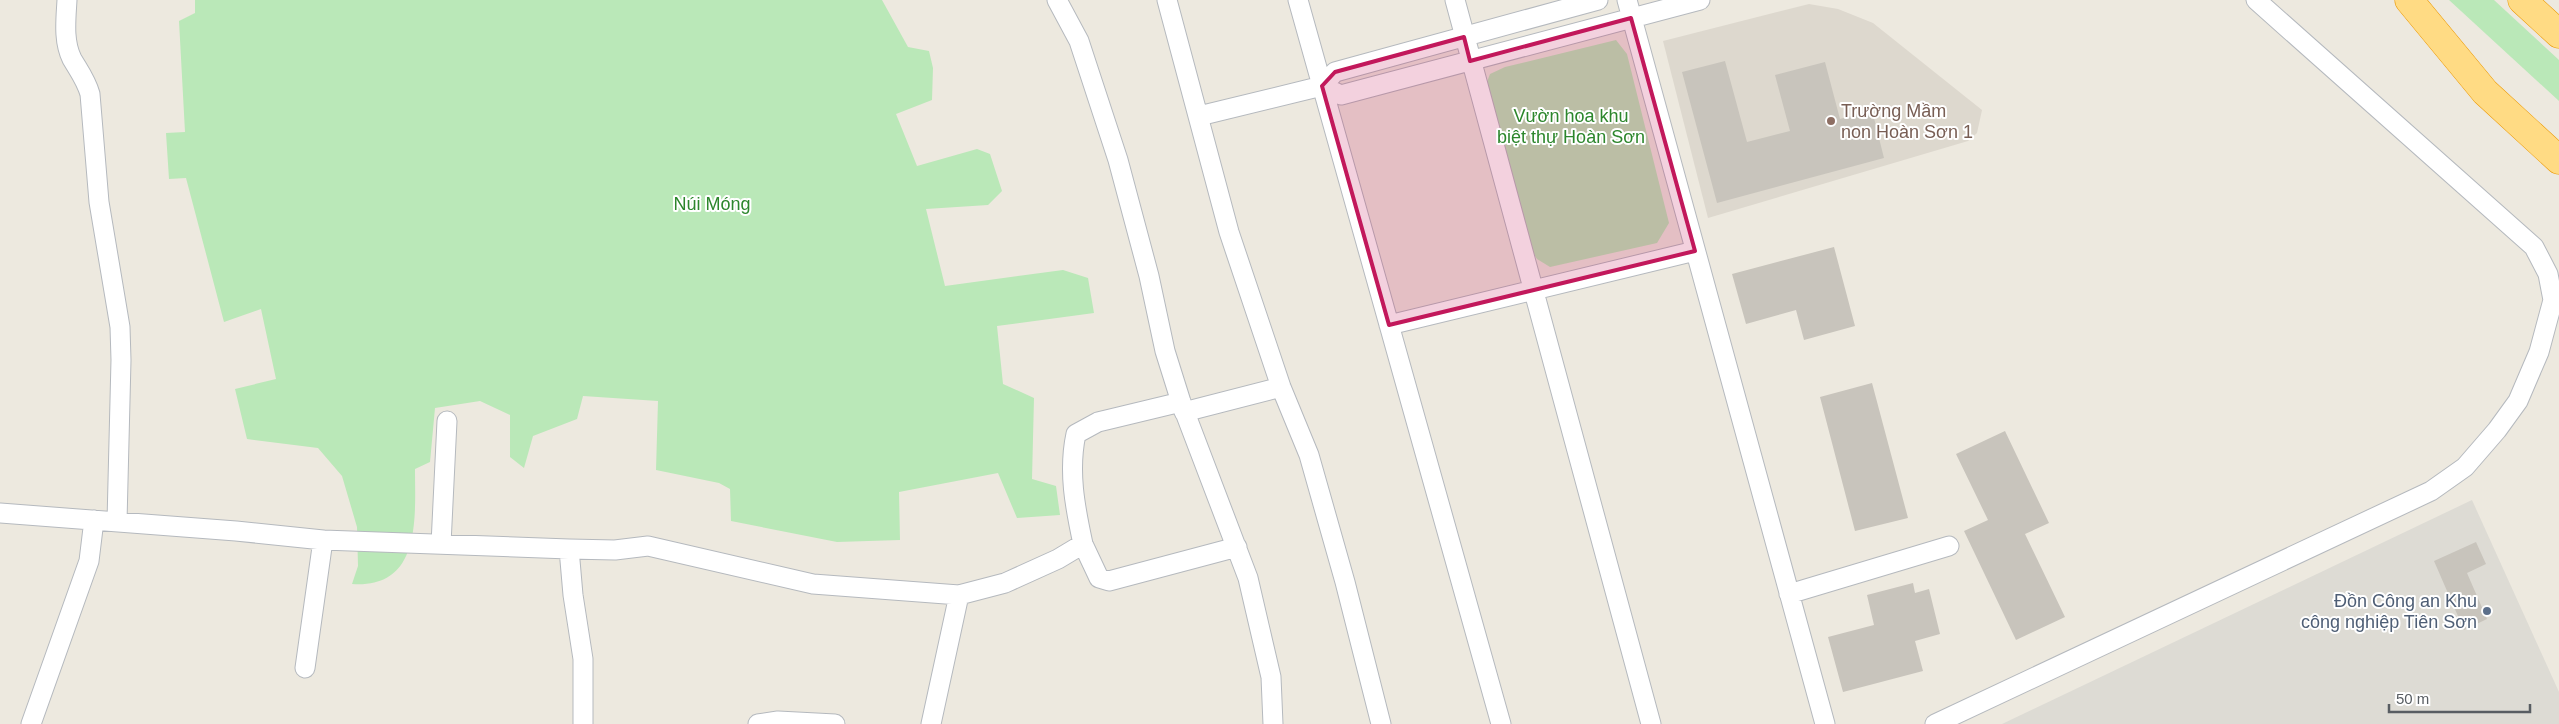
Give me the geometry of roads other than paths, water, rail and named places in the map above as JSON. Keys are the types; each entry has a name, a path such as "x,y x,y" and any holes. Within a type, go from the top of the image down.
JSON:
{"highway":[{"path":"2409,0 2559,137"},
{"path":"2409,0 2485,92 2559,160"},
{"path":"2522,0 2559,34"}],"street":[{"path":"67,0 67,43 72,58 87,82 90,94 99,202 120,327 121,360 116,522"},
{"path":"1056,0 1079,41 1118,160 1150,276 1165,351 1182,407 1248,578 1271,677 1273,724"},
{"path":"1167,0 1229,232 1280,387 1309,454 1345,582 1380,724"},
{"path":"1298,0 1501,724"},
{"path":"1455,0 1651,724"},
{"path":"1199,116 1322,86 1335,72 1598,0"},
{"path":"1322,86 1341,95 1470,61 1629,9 1700,0"},
{"path":"1935,724 2431,491 2465,467 2497,430 2518,401 2539,352 2553,300 2548,274 2534,247 2256,0"},
{"path":"1629,9 1825,724"},
{"path":"1389,325 1695,251"},
{"path":"2539,257 2559,258"},
{"path":"1236,547 1109,581 1099,578 1082,544 1072,478 1073,450 1076,434 1098,422 1280,387"},
{"path":"442,544 447,421"},
{"path":"0,513 323,540 615,550 648,546 813,584 959,595 1005,583 1058,559 1082,544"},
{"path":"31,724 89,561 94,520"},
{"path":"304,668 323,540"},
{"path":"1789,594 1949,546"},
{"path":"569,549 573,595 583,659 583,724"},
{"path":"931,724 959,595"},
{"path":"758,724 778,721 835,724"}],"place":[{"name":"Trường Mầm non Hoàn Sơn 1","path":"1831,121"},
{"name":"Đồn Công an Khu công nghiệp Tiên Sơn","path":"2487,611"}],"park label":[{"name":"Vườn hoa khu biệt thự Hoàn Sơn","path":"1571,126"},
{"name":"Núi Móng","path":"712,204"}]}
